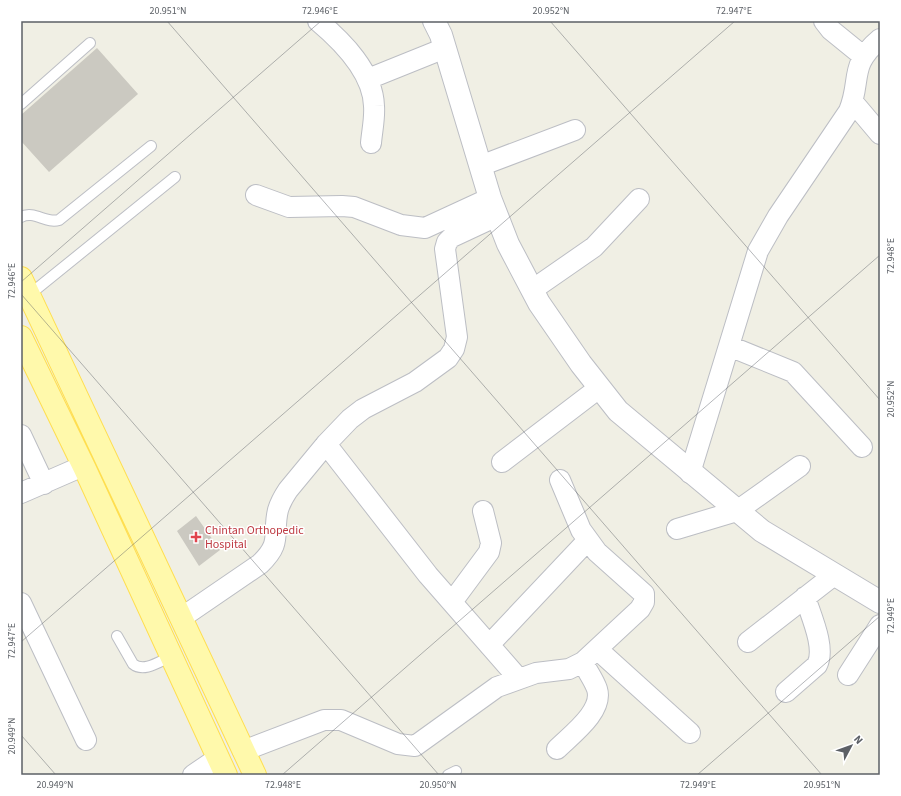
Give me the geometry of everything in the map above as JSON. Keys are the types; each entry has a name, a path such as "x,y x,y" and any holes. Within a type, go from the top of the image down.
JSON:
{"main road":[{"path":"25,286 255,775"},
{"path":"21,337 83,466 222,766"}],"street":[{"path":"318,21 331,32 368,79 375,105 371,143"},
{"path":"434,21 441,35 480,166 508,244 539,303 599,388 618,411 690,473 762,531 880,602"},
{"path":"824,21 831,30 863,56"},
{"path":"690,473 752,269 766,234 839,127 853,102 858,68 863,56 880,40"},
{"path":"368,79 445,48"},
{"path":"853,102 880,134"},
{"path":"480,166 575,130"},
{"path":"256,195 289,207 354,207 401,225 425,228 494,207"},
{"path":"532,290 594,247 639,199"},
{"path":"181,618 260,564 270,555 277,537 278,510 282,500 288,490 326,444 350,419 363,409 415,382 448,358 454,349 457,337 445,249 447,242 494,207"},
{"path":"729,346 793,372 862,447"},
{"path":"502,462 599,388"},
{"path":"21,435 44,484"},
{"path":"326,444 428,575 519,679"},
{"path":"21,493 83,466"},
{"path":"677,529 737,511 800,466"},
{"path":"243,751 324,720 332,719 341,720 398,744 415,746 497,687 536,673 569,669 583,662 640,609 644,602 644,594 612,566 588,540 581,530 560,480"},
{"path":"452,602 489,552 491,543 483,511"},
{"path":"489,645 588,540"},
{"path":"748,642 834,575"},
{"path":"786,692 817,665 820,659 821,650 805,597"},
{"path":"21,603 86,740"},
{"path":"848,676 880,626"},
{"path":"598,649 690,733"},
{"path":"558,748 587,719 596,706 598,698 597,690 583,662"},
{"path":"193,775 222,766"}],"lane":[{"path":"21,104 90,43"},
{"path":"21,217 34,215 54,222 59,220 151,146"},
{"path":"25,286 175,177"},
{"path":"117,636 133,664 137,667 145,667 172,656"}],"building":[{"path":"97,48 138,94 49,172 21,141 21,115"},
{"path":"196,516 220,550 199,566 177,531"}],"place":[{"name":"Chintan Orthopedic Hospital","path":"196,537"}]}
